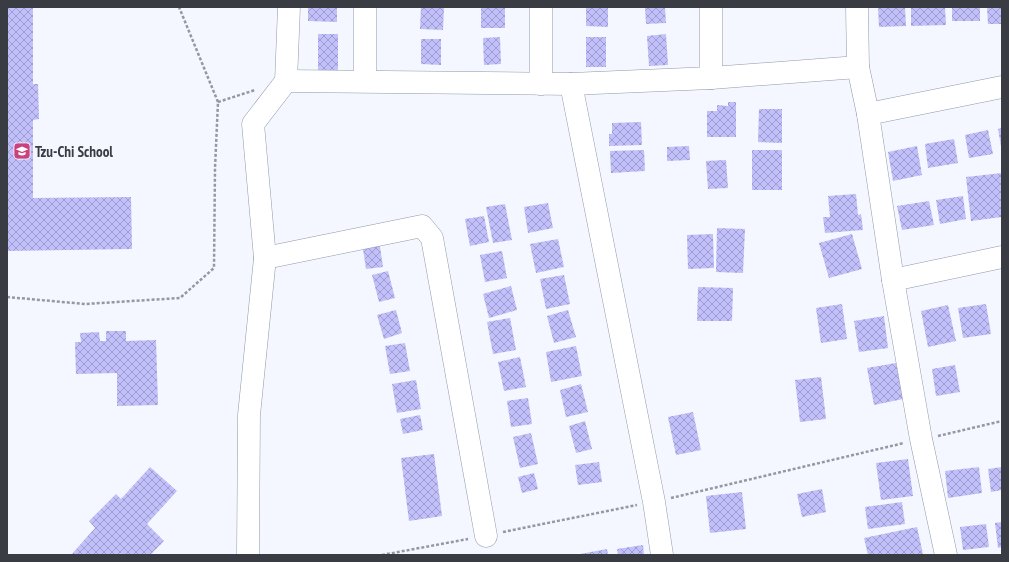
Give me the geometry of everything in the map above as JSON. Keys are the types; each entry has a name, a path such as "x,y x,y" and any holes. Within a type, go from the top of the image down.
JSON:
{"street":[{"path":"248,555 249,415 265,258 253,124 286,81 289,7"},
{"path":"365,7 365,81"},
{"path":"541,7 541,84"},
{"path":"710,7 711,78"},
{"path":"857,7 858,67 868,114 893,280 921,440 946,555"},
{"path":"286,81 571,84 711,78 858,67"},
{"path":"571,84 654,502 662,555"},
{"path":"868,114 1002,87"},
{"path":"265,258 422,226 432,238 486,536"},
{"path":"893,280 1002,257"}],"path":[{"path":"7,297 85,304 180,298 214,268 215,168 218,102 179,7"},
{"path":"218,102 256,90"},
{"path":"382,555 486,536 654,502 1002,421"}],"building":[{"path":"7,7 33,7 33,84 38,84 39,119 33,120 33,198 131,197 132,249 7,251"},
{"path":"308,7 337,7 337,22 308,21"},
{"path":"421,7 444,7 443,30 420,29"},
{"path":"481,7 505,7 505,28 481,28"},
{"path":"586,7 608,7 608,27 586,26"},
{"path":"645,7 665,7 666,23 646,24"},
{"path":"878,7 905,7 906,26 879,27"},
{"path":"911,7 945,7 946,25 911,26"},
{"path":"952,7 980,7 980,21 952,21"},
{"path":"987,7 1002,7 1002,24 988,24"},
{"path":"318,34 338,34 338,70 318,70"},
{"path":"666,34 668,65 649,66 647,36"},
{"path":"500,37 501,64 484,65 483,38"},
{"path":"586,37 606,37 606,67 586,67"},
{"path":"421,39 441,39 441,65 421,64"},
{"path":"728,102 736,102 736,137 707,137 707,111 717,111 717,105 728,106"},
{"path":"759,109 782,109 782,143 758,142"},
{"path":"641,122 642,145 609,146 609,134 612,134 612,123"},
{"path":"1002,128 1002,146 1001,146 998,129"},
{"path":"988,130 993,154 969,158 965,135"},
{"path":"954,139 958,163 928,168 925,144"},
{"path":"689,146 690,160 667,161 667,147"},
{"path":"917,146 922,175 893,181 888,152"},
{"path":"644,150 645,171 611,173 610,151"},
{"path":"752,150 782,150 782,190 752,190"},
{"path":"726,160 728,188 708,189 706,161"},
{"path":"1002,173 1002,217 971,221 966,177"},
{"path":"856,194 858,215 861,214 863,230 825,233 823,217 830,217 828,196"},
{"path":"963,196 966,219 940,224 936,200"},
{"path":"929,201 934,225 902,230 897,206"},
{"path":"548,203 553,228 528,233 524,207"},
{"path":"505,204 512,240 493,243 486,207"},
{"path":"484,216 489,242 470,246 465,219"},
{"path":"717,228 745,229 743,273 716,272"},
{"path":"713,234 714,268 688,269 687,235"},
{"path":"852,234 862,269 829,278 819,243"},
{"path":"558,239 564,267 536,273 530,244"},
{"path":"379,240 383,267 366,269 362,242"},
{"path":"502,251 507,278 485,282 480,255"},
{"path":"388,271 395,298 379,302 372,275"},
{"path":"564,275 570,304 546,309 540,279"},
{"path":"511,286 517,310 489,318 483,294"},
{"path":"698,287 733,288 732,321 697,321"},
{"path":"842,304 847,339 821,343 816,308"},
{"path":"986,304 991,334 963,338 958,308"},
{"path":"948,305 956,341 928,347 921,311"},
{"path":"396,310 402,333 384,339 377,315"},
{"path":"568,310 576,337 554,343 547,316"},
{"path":"884,316 888,348 859,352 854,321"},
{"path":"510,318 516,350 493,354 487,322"},
{"path":"106,331 126,331 126,341 156,340 158,405 117,406 117,373 76,374 75,342 81,342 80,333 99,332 100,341 106,341"},
{"path":"405,343 410,371 390,374 385,346"},
{"path":"576,346 582,376 551,382 546,352"},
{"path":"520,357 526,387 504,391 498,362"},
{"path":"896,363 903,399 874,405 867,368"},
{"path":"955,365 960,392 936,396 932,369"},
{"path":"821,377 826,419 800,422 795,380"},
{"path":"416,380 421,409 397,413 392,384"},
{"path":"581,384 588,412 566,417 560,390"},
{"path":"528,398 532,424 511,427 507,401"},
{"path":"693,412 701,450 676,455 668,417"},
{"path":"420,415 423,430 403,434 400,419"},
{"path":"585,421 592,449 576,453 569,426"},
{"path":"531,433 538,464 520,468 513,437"},
{"path":"434,454 442,516 409,521 401,458"},
{"path":"908,459 913,496 881,500 876,463"},
{"path":"599,462 602,482 578,485 575,465"},
{"path":"150,467 177,491 147,524 164,541 150,555 123,555 121,553 120,555 71,555 95,528 89,521 116,494 121,499"},
{"path":"979,467 982,493 948,498 945,471"},
{"path":"1002,467 1002,490 991,492 988,469"},
{"path":"534,473 538,489 522,493 518,477"},
{"path":"822,489 826,512 802,517 797,494"},
{"path":"742,492 746,529 710,533 706,496"},
{"path":"902,502 905,524 868,529 865,507"},
{"path":"1002,522 1002,547 998,548 995,523"},
{"path":"986,524 989,547 963,550 960,527"},
{"path":"917,527 923,554 868,555 864,538"},
{"path":"643,545 644,555 618,555 617,549"},
{"path":"607,549 608,555 580,555 580,554"}],"place":[{"name":"Tzu-Chi School","path":"22,151"}]}
